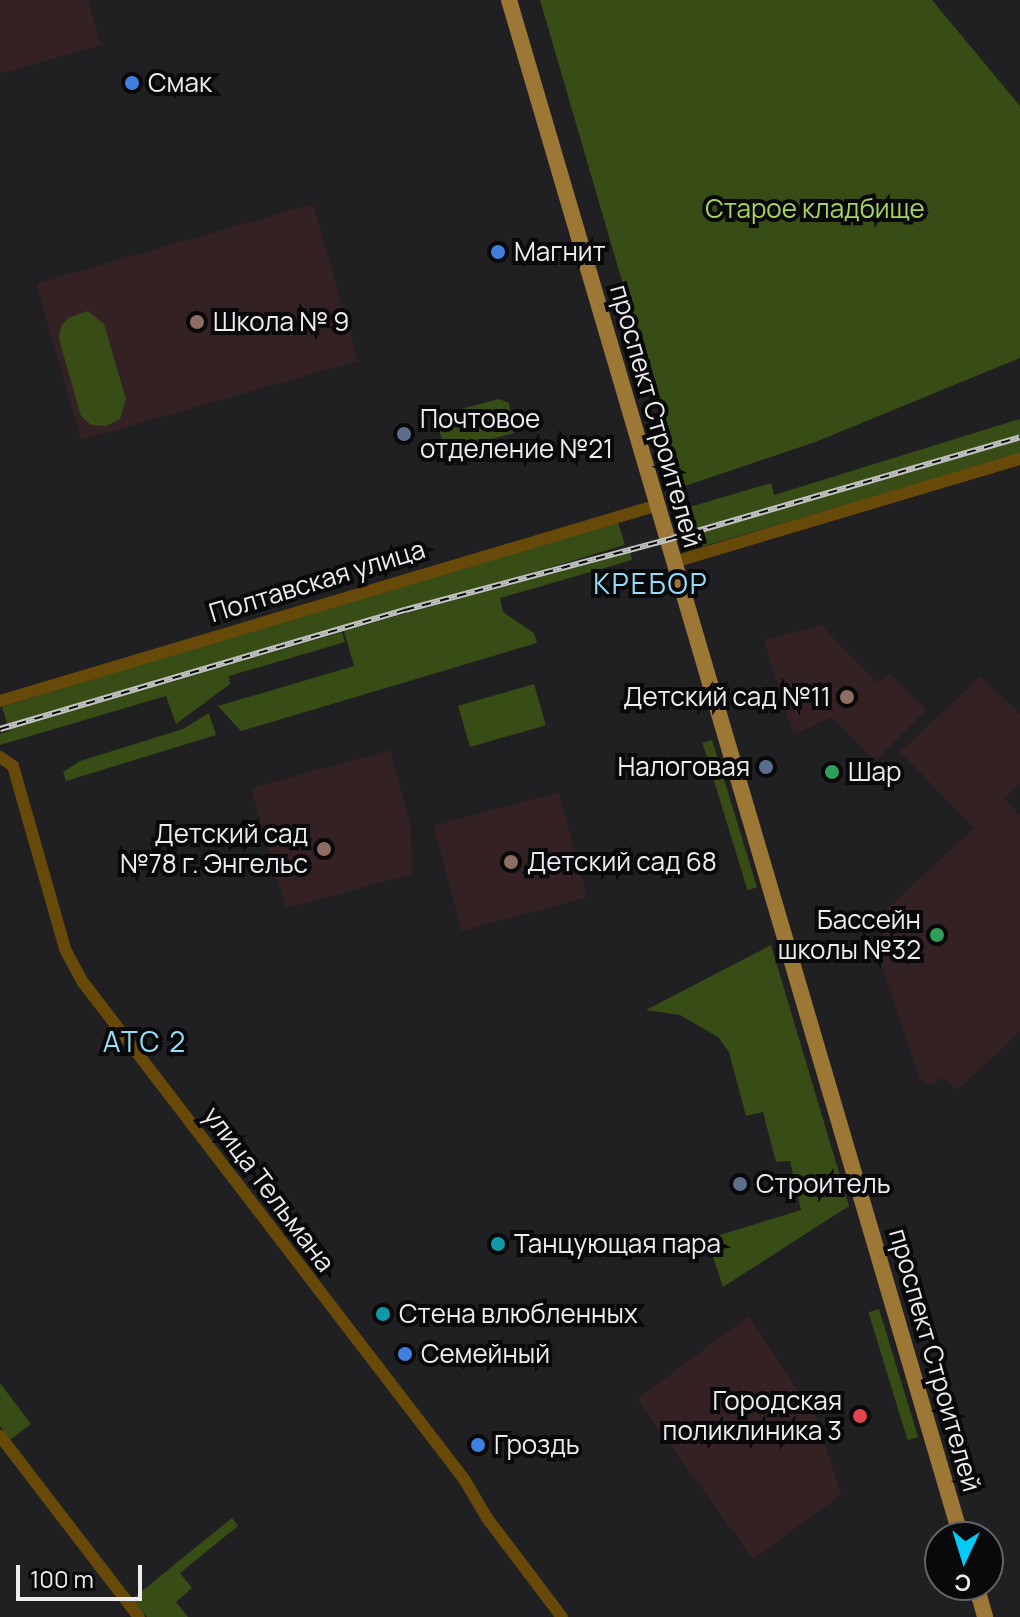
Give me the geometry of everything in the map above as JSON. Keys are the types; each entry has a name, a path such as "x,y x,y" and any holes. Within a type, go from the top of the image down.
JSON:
{"main road":[{"name":"проспект Строителей","path":"505,3 648,508 670,564 946,1521"},
{"name":"проспект Строителей","path":"505,3 956,1521"}],"street":[{"path":"670,564 1020,459"},
{"name":"Полтавская улица","path":"0,701 648,508"},
{"name":"улица Тельмана","path":"2,757 13,766 65,949 82,981 464,1479 487,1518 562,1617"},
{"path":"0,1436 139,1617"}],"shaded area":[{"path":"0,0 88,0 101,45 0,74"},
{"name":"Школа № 9","path":"313,204 358,361 81,440 36,283"},
{"name":"Детский сад №11","path":"821,625 877,683 890,674 926,710 875,761 832,717 793,735 764,640"},
{"path":"981,676 1020,714 1020,784 1004,799 1020,815 1020,1031 958,1090 942,1078 930,1085 920,1079 878,957 887,909 974,828 900,752"},
{"path":"390,750 410,822 413,874 286,908 251,788"},
{"name":"Детский сад 68","path":"559,792 587,897 462,931 433,826"},
{"path":"749,1316 817,1419 841,1495 753,1559 637,1399"}],"green space":[{"name":"Старое кладбище","path":"540,0 932,0 1020,106 1020,358 818,441 682,487"},
{"path":"88,311 104,324 126,399 120,419 106,426 91,425 81,416 59,339 61,326 68,318"},
{"path":"499,399 509,403 514,433 452,450 444,448 437,422 442,414"},
{"path":"1020,419 1020,454 684,552 676,528 685,525 683,509 771,483 774,495"},
{"path":"617,519 625,545 10,733 2,707"},
{"path":"630,550 632,560 500,598 503,612 534,633 537,643 241,731 218,706 354,666 344,631"},
{"path":"342,632 345,642 229,676 230,684 176,724 166,696 0,745 0,734"},
{"path":"534,684 546,725 470,747 458,706"},
{"path":"209,713 216,735 66,781 63,772 80,761 183,729"},
{"path":"712,740 757,887 747,890 702,743"},
{"path":"771,945 849,1206 723,1287 707,1239 801,1210 790,1161 776,1162 763,1112 746,1116 729,1052 718,1037 680,1015 646,1010"},
{"path":"879,1309 918,1437 908,1440 868,1312"},
{"path":"0,1383 31,1424 10,1440 0,1426"},
{"path":"232,1518 238,1526 180,1573 192,1588 176,1602 188,1617 147,1617 132,1599"}],"railway":[{"path":"0,729 405,610 673,538 1020,437"}],"place":[{"name":"Смак","path":"132,83"},
{"name":"Магнит","path":"498,252"},
{"name":"Школа № 9","path":"197,322"},
{"name":"Почтовое отделение №21","path":"404,434"},
{"name":"Детский сад №11","path":"847,697"},
{"name":"Налоговая","path":"766,767"},
{"name":"Шар","path":"832,772"},
{"name":"Детский сад №78 г. Энгельс","path":"324,849"},
{"name":"Детский сад 68","path":"511,862"},
{"name":"Бассейн школы №32","path":"937,935"},
{"name":"Строитель","path":"740,1184"},
{"name":"Танцующая пара","path":"498,1244"},
{"name":"Стена влюбленных","path":"383,1314"},
{"name":"Семейный","path":"405,1354"},
{"name":"Городская поликлиника 3","path":"860,1416"},
{"name":"Гроздь","path":"478,1445"}],"district":[{"name":"КРЕБОР","path":"651,583"},
{"name":"АТС 2","path":"145,1041"}]}
